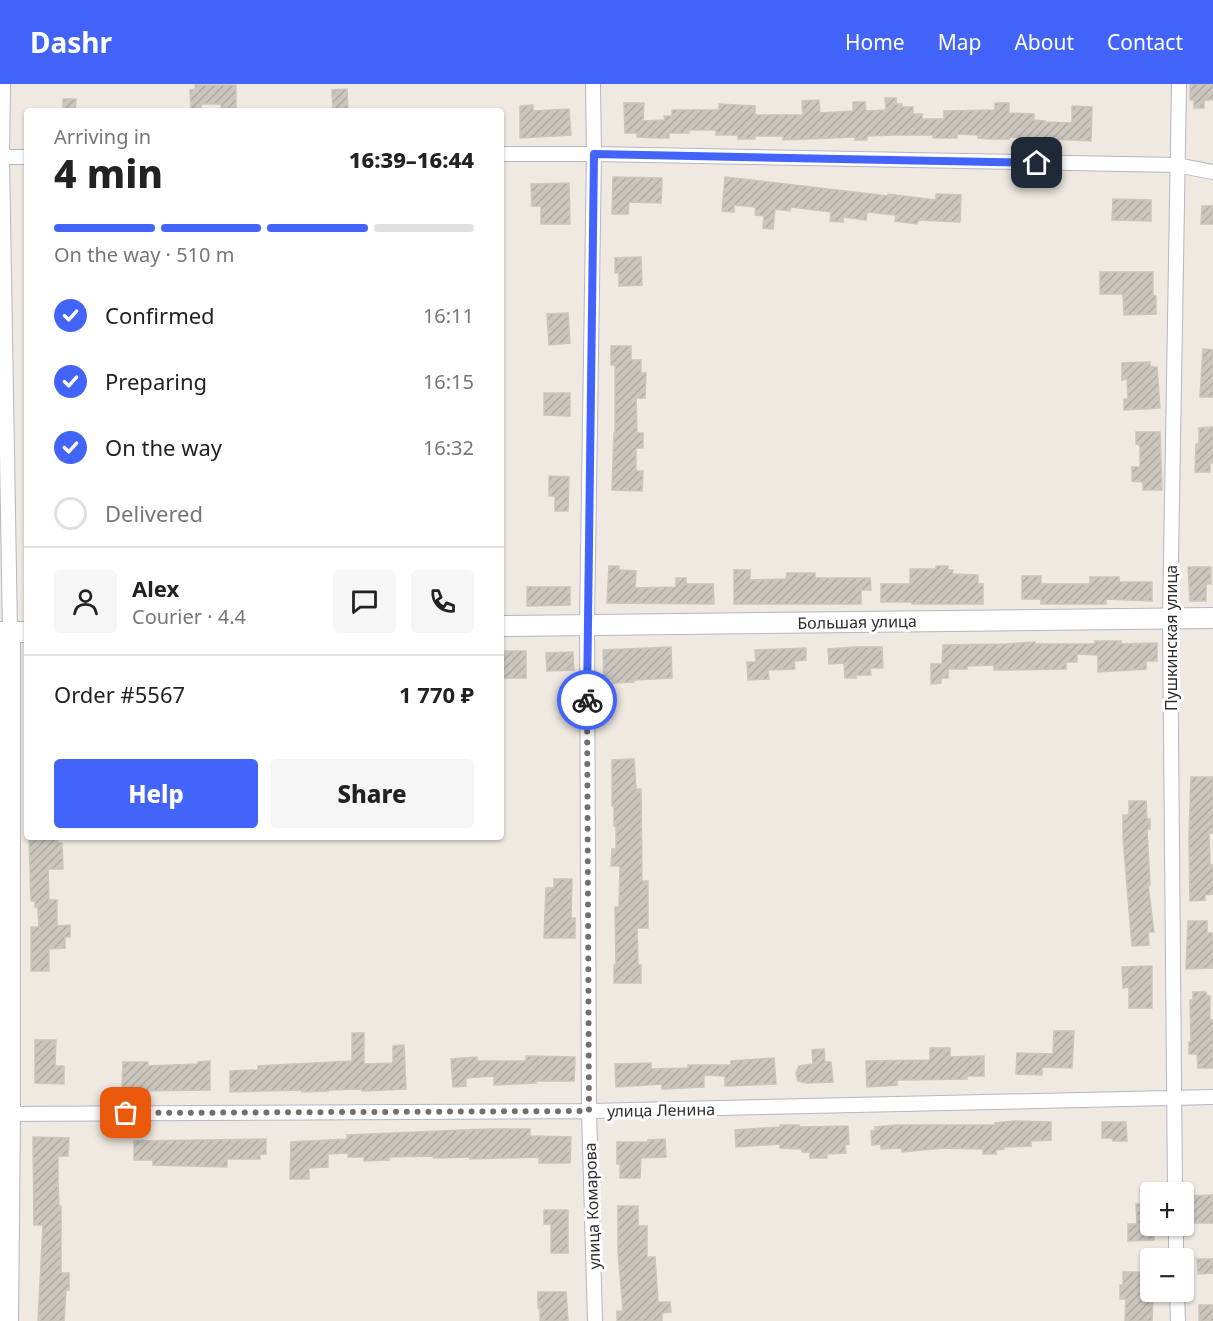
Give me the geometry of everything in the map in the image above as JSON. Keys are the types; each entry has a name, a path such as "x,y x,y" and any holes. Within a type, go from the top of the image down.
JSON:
{"street":[{"path":"3,84 1,157 12,632 5,1114 8,1321"},
{"name":"улица Комарова","path":"593,84 587,625 589,1111 595,1321"},
{"name":"Пушкинская улица","path":"1175,1182 1170,619 1179,84"},
{"path":"504,154 1176,165 1213,172"},
{"path":"1,157 24,157"},
{"name":"Большая улица","path":"504,626 1213,618"},
{"name":"улица Ленина","path":"5,1114 589,1111 1213,1097"},
{"path":"1177,1302 1178,1321"}],"building":[{"path":"1190,84 1213,84 1213,100 1204,100 1204,108 1194,108 1194,100 1190,100"},
{"path":"195,85 236,85 236,108 221,108 221,104 201,104 201,108 191,108 190,90 196,89"},
{"path":"347,89 348,108 333,108 332,90"},
{"path":"885,98 896,98 896,104 902,104 902,107 913,107 913,114 922,114 922,119 944,119 944,111 995,110 995,103 1009,103 1009,113 1034,114 1034,120 1045,122 1072,123 1072,106 1092,107 1091,141 1009,137 1009,139 990,139 978,138 978,135 957,134 957,138 933,138 933,135 893,135 867,136 867,140 855,140 855,137 783,140 783,136 755,136 755,139 738,139 738,135 716,135 716,130 669,133 669,138 637,137 637,133 625,133 624,103 644,103 643,121 665,120 664,116 672,116 672,110 719,110 719,104 755,106 755,115 803,115 802,101 819,100 820,113 853,111 853,102 865,102 866,111 886,110"},
{"path":"63,99 76,99 75,108 63,108"},
{"path":"533,105 533,111 569,109 571,135 520,138 520,106"},
{"path":"613,177 662,178 661,203 629,202 628,214 612,214"},
{"path":"725,177 936,200 936,194 961,195 960,222 918,220 917,224 895,221 896,215 867,212 866,220 843,217 843,222 830,221 831,212 791,207 790,211 775,209 773,229 763,228 764,216 755,215 756,207 734,205 734,212 722,211"},
{"path":"569,183 570,224 541,224 541,206 532,206 531,184"},
{"path":"1113,199 1151,200 1151,221 1112,220"},
{"path":"1202,206 1213,206 1213,224 1201,224"},
{"path":"641,257 642,285 619,286 619,273 615,273 615,258"},
{"path":"1100,272 1153,272 1156,314 1124,315 1123,294 1100,294"},
{"path":"568,313 570,343 549,345 547,314"},
{"path":"611,346 631,346 631,360 641,360 641,373 646,373 645,398 636,398 637,433 643,433 643,448 636,448 636,471 643,471 642,491 612,490 615,365 611,365"},
{"path":"1203,349 1213,350 1213,397 1200,397"},
{"path":"1150,362 1150,367 1157,367 1160,408 1124,410 1124,399 1128,399 1127,379 1122,380 1122,363"},
{"path":"544,393 570,393 570,416 544,415"},
{"path":"1213,427 1213,463 1210,463 1210,472 1195,472 1199,428"},
{"path":"1136,432 1160,432 1162,490 1143,490 1143,482 1132,481 1132,467 1140,467 1140,445 1136,444"},
{"path":"549,476 569,477 568,511 555,511 555,496 549,496"},
{"path":"609,566 619,566 619,570 636,571 635,588 676,587 676,578 686,578 686,584 713,584 714,604 607,603"},
{"path":"936,566 948,566 948,570 953,570 952,574 978,575 978,584 983,584 983,604 881,602 881,584 910,584 910,569 936,569"},
{"path":"1188,567 1211,567 1211,584 1206,584 1206,601 1190,601"},
{"path":"734,570 750,570 750,580 786,579 787,573 815,573 815,578 870,578 871,590 861,590 861,604 734,604"},
{"path":"1022,576 1041,576 1041,584 1090,584 1090,577 1119,577 1119,582 1152,582 1152,601 1106,599 1106,604 1041,604 1041,599 1022,599"},
{"path":"527,587 570,587 570,605 527,606"},
{"path":"1095,641 1121,641 1121,644 1157,643 1157,661 1146,661 1146,669 1098,672 1098,655 1077,654 1077,662 1066,662 1066,669 994,670 994,665 967,666 967,669 948,669 948,678 941,678 941,683 931,684 931,664 942,664 943,645 1035,642 1035,644 1095,644"},
{"path":"671,647 672,678 613,683 612,679 604,680 603,650"},
{"path":"882,647 883,668 870,668 871,675 845,678 844,663 829,664 828,649"},
{"path":"806,648 806,660 794,661 795,669 768,670 769,679 748,680 747,662 756,662 755,650"},
{"path":"504,651 526,651 526,678 504,678"},
{"path":"573,652 574,670 547,671 546,653"},
{"path":"634,759 636,789 641,789 642,881 648,881 648,928 637,928 641,983 614,983 615,907 619,907 620,866 611,866 612,849 616,849 616,826 614,826 614,806 612,806 612,760"},
{"path":"1191,777 1213,777 1213,833 1209,833 1210,865 1213,865 1213,894 1205,895 1205,900 1190,901 1189,838"},
{"path":"1129,801 1146,801 1147,819 1150,819 1150,829 1147,829 1150,885 1148,885 1154,932 1148,932 1149,945 1132,946 1123,838 1123,815 1129,815"},
{"path":"29,840 58,840 58,843 62,843 63,869 48,869 49,900 57,900 57,926 70,925 70,937 65,937 65,948 49,949 49,971 31,971 31,927 39,927 38,907 35,907 35,901 31,901"},
{"path":"554,879 572,879 571,918 575,918 575,938 544,938 546,888 554,888"},
{"path":"1188,921 1207,921 1207,933 1213,933 1213,968 1186,969"},
{"path":"1152,966 1152,1008 1129,1008 1129,987 1123,988 1122,967"},
{"path":"1193,992 1206,992 1207,996 1210,996 1210,1020 1213,1020 1213,1068 1198,1068 1197,1054 1189,1054 1190,1000 1193,1000"},
{"path":"1054,1031 1074,1031 1072,1068 1042,1067 1042,1075 1016,1074 1017,1053 1053,1054"},
{"path":"352,1033 364,1033 364,1064 393,1063 393,1046 404,1045 406,1089 230,1092 230,1071 258,1070 258,1066 352,1061"},
{"path":"35,1040 56,1040 55,1066 64,1066 64,1084 35,1083"},
{"path":"930,1048 950,1048 950,1057 984,1056 984,1076 967,1076 967,1079 897,1080 897,1085 867,1087 866,1061 930,1060"},
{"path":"824,1049 825,1062 831,1062 833,1082 798,1081 796,1073 799,1066 813,1064 812,1050"},
{"path":"526,1056 575,1057 574,1081 535,1081 536,1083 494,1085 494,1076 466,1078 466,1086 453,1087 451,1059 477,1057 477,1061 526,1061"},
{"path":"774,1058 776,1084 725,1086 725,1076 704,1075 704,1087 662,1089 662,1084 616,1087 615,1064 651,1063 651,1069 688,1068 688,1065 731,1065 731,1061"},
{"path":"210,1061 210,1090 122,1091 123,1062 148,1062 148,1066 198,1064 198,1062"},
{"path":"1051,1122 1051,1140 1031,1141 1031,1146 1004,1147 1004,1149 996,1150 996,1154 983,1154 983,1149 943,1148 902,1152 902,1148 881,1149 881,1144 872,1145 871,1131 875,1131 875,1127 995,1125 995,1123"},
{"path":"1102,1122 1126,1122 1127,1141 1102,1138"},
{"path":"780,1125 848,1126 849,1144 845,1145 846,1153 827,1154 827,1158 810,1158 810,1152 802,1152 802,1149 780,1148 780,1144 736,1147 735,1130 780,1127"},
{"path":"530,1129 530,1136 571,1137 570,1163 539,1163 539,1157 470,1159 470,1157 434,1158 434,1156 389,1157 389,1160 364,1161 364,1157 348,1157 348,1153 328,1154 328,1167 309,1168 309,1179 290,1179 291,1142 347,1139 347,1135"},
{"path":"33,1137 69,1138 68,1156 58,1156 61,1273 69,1273 64,1321 38,1321 43,1225 34,1225"},
{"path":"266,1139 266,1154 260,1154 260,1159 227,1159 227,1167 153,1165 153,1160 134,1160 134,1141"},
{"path":"665,1139 666,1157 641,1158 640,1178 620,1178 620,1164 617,1164 617,1142 648,1142 648,1140"},
{"path":"1213,1195 1213,1223 1194,1223 1194,1196"},
{"path":"1136,1204 1140,1204 1140,1236 1154,1236 1154,1240 1128,1241 1128,1224 1137,1224"},
{"path":"618,1206 638,1206 638,1226 647,1226 647,1257 655,1257 658,1302 670,1302 671,1312 662,1313 662,1321 617,1321 617,1311 623,1311 618,1251"},
{"path":"544,1210 568,1210 568,1253 551,1253 551,1224 544,1224"},
{"path":"1197,1259 1213,1259 1213,1273 1198,1274"},
{"path":"1123,1272 1140,1272 1140,1302 1153,1302 1152,1321 1125,1321 1126,1299 1120,1299 1120,1285 1123,1285"},
{"path":"538,1292 566,1292 568,1321 540,1321"},
{"path":"1199,1305 1213,1305 1213,1321 1199,1321"}],"way so far":[{"path":"126,1113 589,1111 587,700"}],"route":[{"path":"587,700 594,154 1037,163"}]}
